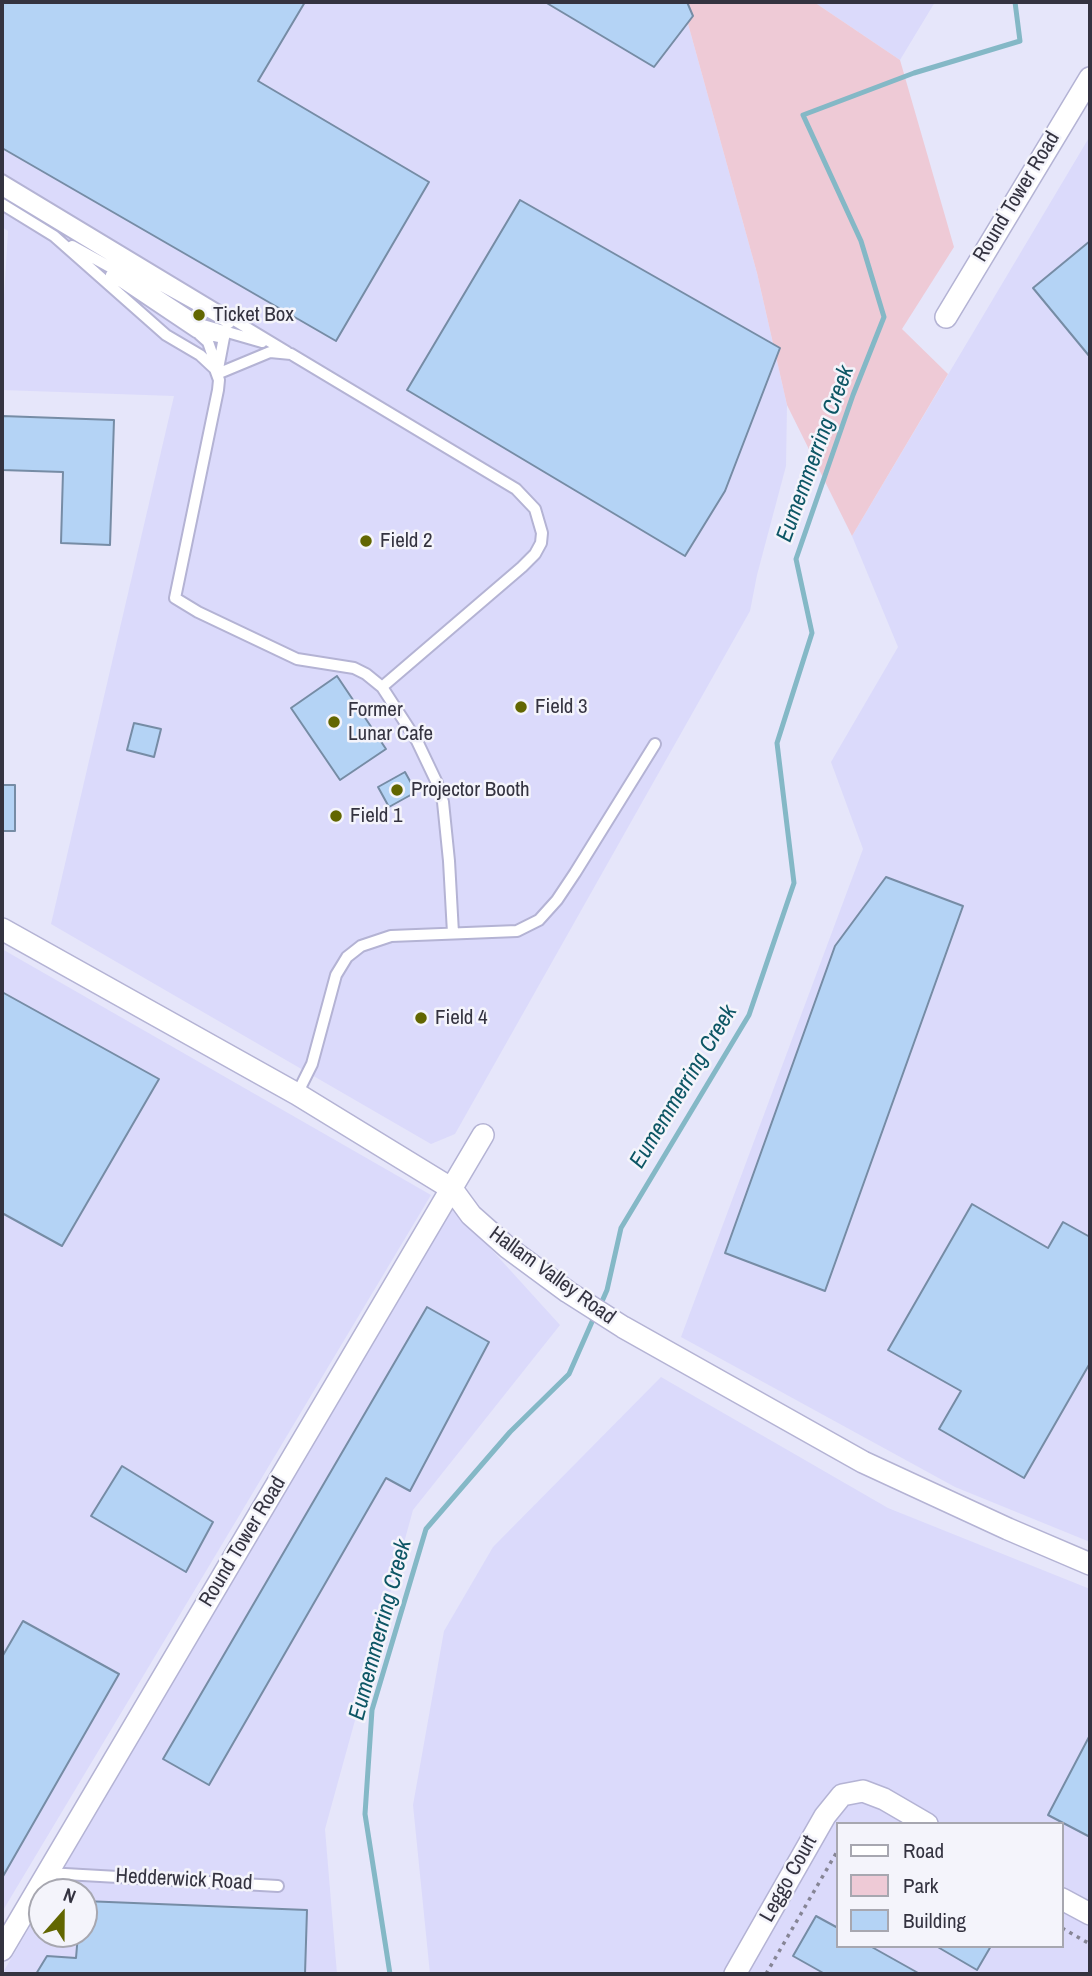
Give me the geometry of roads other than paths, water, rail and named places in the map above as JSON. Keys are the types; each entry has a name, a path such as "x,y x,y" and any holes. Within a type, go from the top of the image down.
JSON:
{"street":[{"name":"Round Tower Road","path":"946,317 1090,78"},
{"name":"Hallam Valley Road","path":"2,929 297,1094 452,1189 471,1214 498,1239 568,1292 623,1327 863,1462 1090,1564"},
{"name":"Round Tower Road","path":"2,1950 484,1135"},
{"name":"Leggo Court","path":"735,1974 825,1816 842,1795 863,1791 884,1799 924,1822"},
{"path":"1064,1900 1090,1914"}],"lane":[{"path":"2,180 212,310 222,319 290,354"},
{"path":"2,190 290,354 516,489 536,509 540,521 541,543 527,564 382,687"},
{"path":"2,204 200,328 222,336 251,338 290,354"},
{"path":"54,236 166,335 209,362 217,374"},
{"path":"212,310 222,336"},
{"path":"217,374 222,319"},
{"path":"200,328 213,351 218,390 175,598 198,612 297,659 354,668 382,687 417,741 443,802 453,933"},
{"path":"217,374 270,352 290,354"},
{"path":"297,1094 313,1064 326,1005 336,975 347,957 361,946 385,937 517,931 539,920 557,900 575,873 655,744"},
{"name":"Hedderwick Road","path":"47,1873 278,1886"}],"waterway":[{"name":"Eumemmerring Creek","path":"600,1306 607,1290 621,1228 749,1015 794,883 777,743 812,633 796,559 853,395 884,317 861,241 803,115 914,73 1020,41 1015,2"},
{"name":"Eumemmerring Creek","path":"390,1974 365,1814 372,1710 426,1529 510,1432 569,1374 595,1315"}],"place":[{"name":"Ticket Box","path":"199,315"},
{"name":"Field 2","path":"366,541"},
{"name":"Field 3","path":"521,707"},
{"name":"Former Lunar Cafe","path":"334,722"},
{"name":"Projector Booth","path":"397,790"},
{"name":"Field 1","path":"336,816"},
{"name":"Field 4","path":"421,1018"}]}
